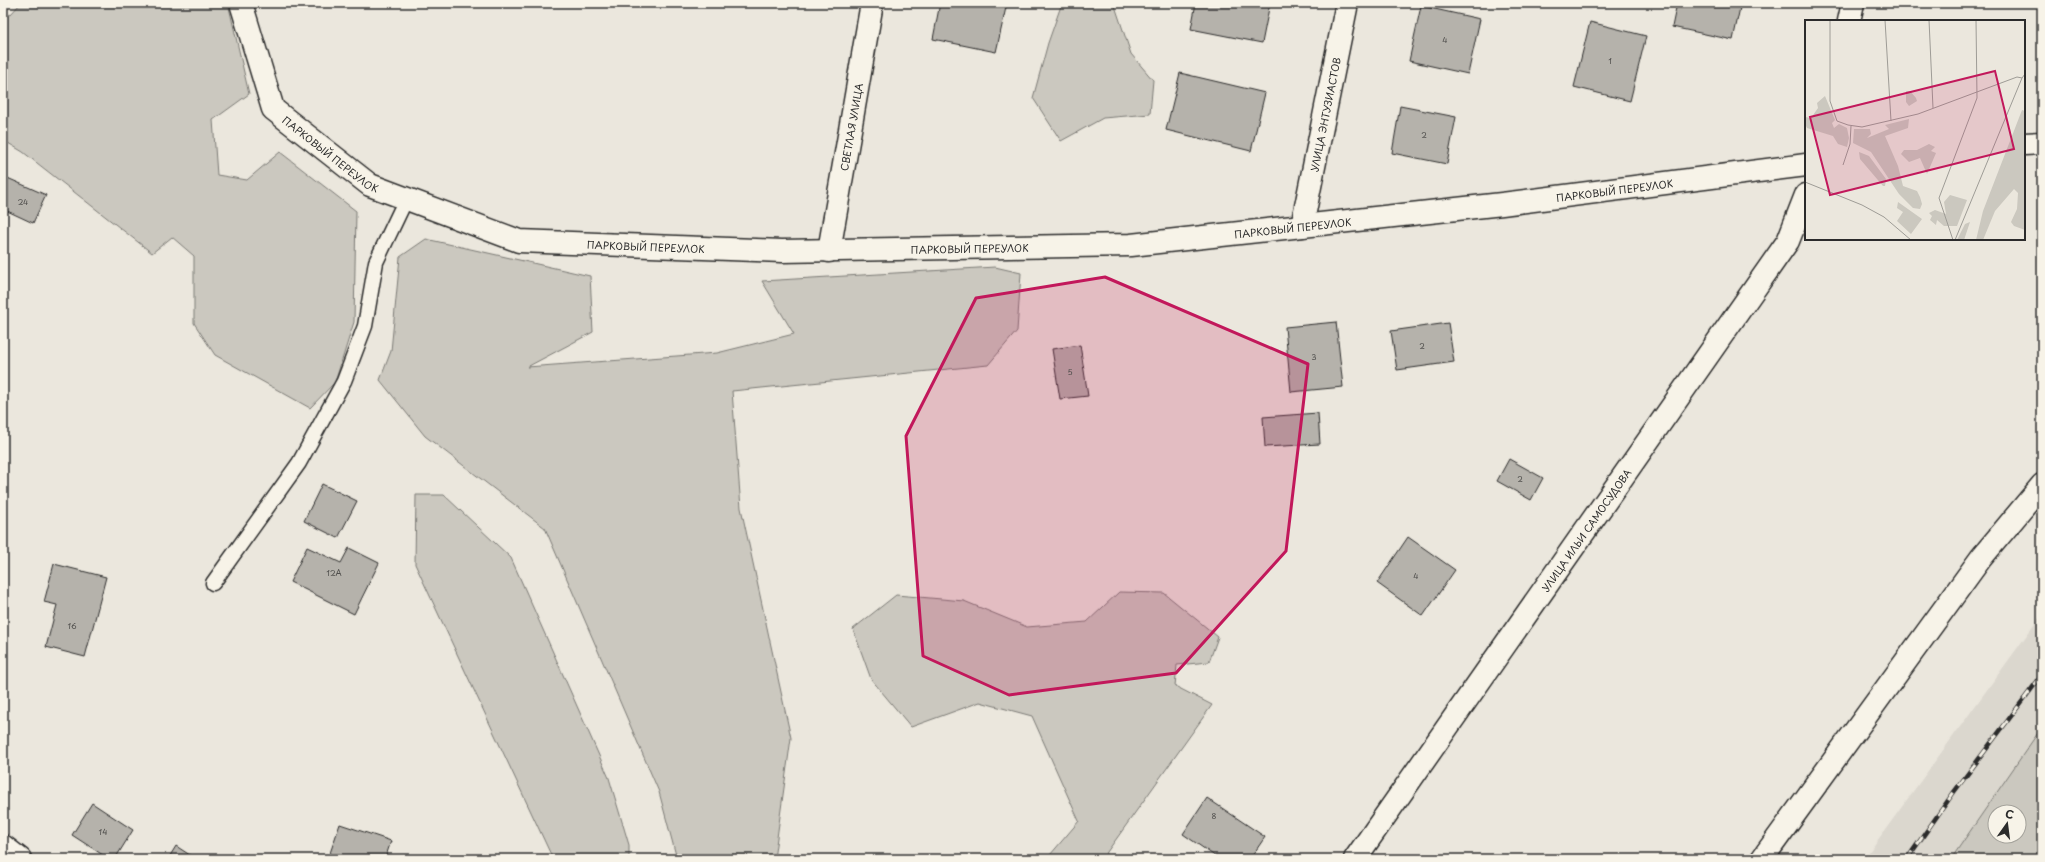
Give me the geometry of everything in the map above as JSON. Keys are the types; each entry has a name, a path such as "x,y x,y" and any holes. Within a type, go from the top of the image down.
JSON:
{"street":[{"name":"СВЕТЛАЯ УЛИЦА","path":"829,251 872,3"},
{"name":"УЛИЦА ЭНТУЗИАСТОВ","path":"1302,226 1347,3"},
{"path":"1849,20 1853,3"},
{"name":"ПАРКОВЫЙ ПЕРЕУЛОК","path":"241,4 273,109 370,185 519,241 782,252 1130,245 1502,204 1805,165"},
{"path":"2025,144 2042,143"},
{"name":"УЛИЦА ИЛЬИ САМОСУДОВА","path":"1355,859 1788,241 1805,198"},
{"path":"1762,859 1981,558 2042,485"},
{"path":"3,846 20,859"}],"lane":[{"path":"213,583 299,463 344,381 365,326 376,262 406,199"}],"highlighted area":[{"path":"1105,277 1308,364 1286,551 1176,673 1009,695 923,656 906,436 976,298"}],"shaded area":[{"path":"21,3 228,3 249,94 213,120 217,175 247,180 280,152 356,211 354,322 335,382 310,408 215,355 194,323 194,256 172,237 152,253 23,152 3,140 3,11 10,15"},
{"path":"1062,3 1114,3 1131,54 1153,80 1150,114 1103,118 1061,141 1033,98 1048,43"},
{"path":"426,239 590,276 593,332 527,367 717,353 794,334 762,281 995,267 1021,273 1017,331 988,365 732,391 741,508 791,738 774,859 677,859 659,792 545,528 425,436 380,380 391,351 400,257"},
{"path":"416,495 444,495 511,558 609,778 629,845 629,859 553,859 415,564"},
{"path":"1119,592 1164,593 1218,637 1209,662 1177,665 1175,686 1212,705 1102,859 1052,859 1050,855 1079,821 1032,716 980,702 911,727 871,679 853,629 896,595 964,601 1027,627 1087,622"},
{"path":"2042,614 2042,727 1989,804 1987,804 1987,807 1951,859 1864,859"},
{"path":"2042,727 2042,859 1951,859 1987,807 1987,844 2027,844 2027,804 1989,804"}],"building":[{"path":"940,3 1007,3 996,52 933,39"},
{"path":"1196,3 1270,3 1262,43 1191,29"},
{"path":"1677,3 1741,3 1733,40 1672,27"},
{"path":"1421,6 1480,19 1468,74 1409,61"},
{"path":"1590,22 1646,36 1630,101 1574,87"},
{"path":"1180,73 1265,93 1251,151 1166,130"},
{"path":"1400,106 1456,117 1447,164 1392,153"},
{"path":"3,176 46,195 33,223 3,209"},
{"path":"1336,322 1343,387 1291,392 1285,327"},
{"path":"1448,323 1454,362 1397,370 1391,331"},
{"path":"1080,345 1088,396 1060,399 1052,349"},
{"path":"1318,413 1320,444 1265,447 1263,417"},
{"path":"1509,459 1543,478 1531,500 1497,481"},
{"path":"322,484 357,501 338,538 304,521"},
{"path":"1408,537 1455,570 1423,616 1377,583"},
{"path":"307,547 341,563 349,548 379,563 354,614 290,582"},
{"path":"54,564 106,577 85,657 46,647 57,605 44,602"},
{"path":"1207,798 1265,837 1250,859 1219,859 1183,834"},
{"path":"92,803 133,830 115,859 109,859 72,835"},
{"path":"340,824 391,841 385,859 328,859"},
{"path":"176,846 196,859 168,859"}],"railway":[{"path":"1907,859 1954,792 2042,675"}]}
